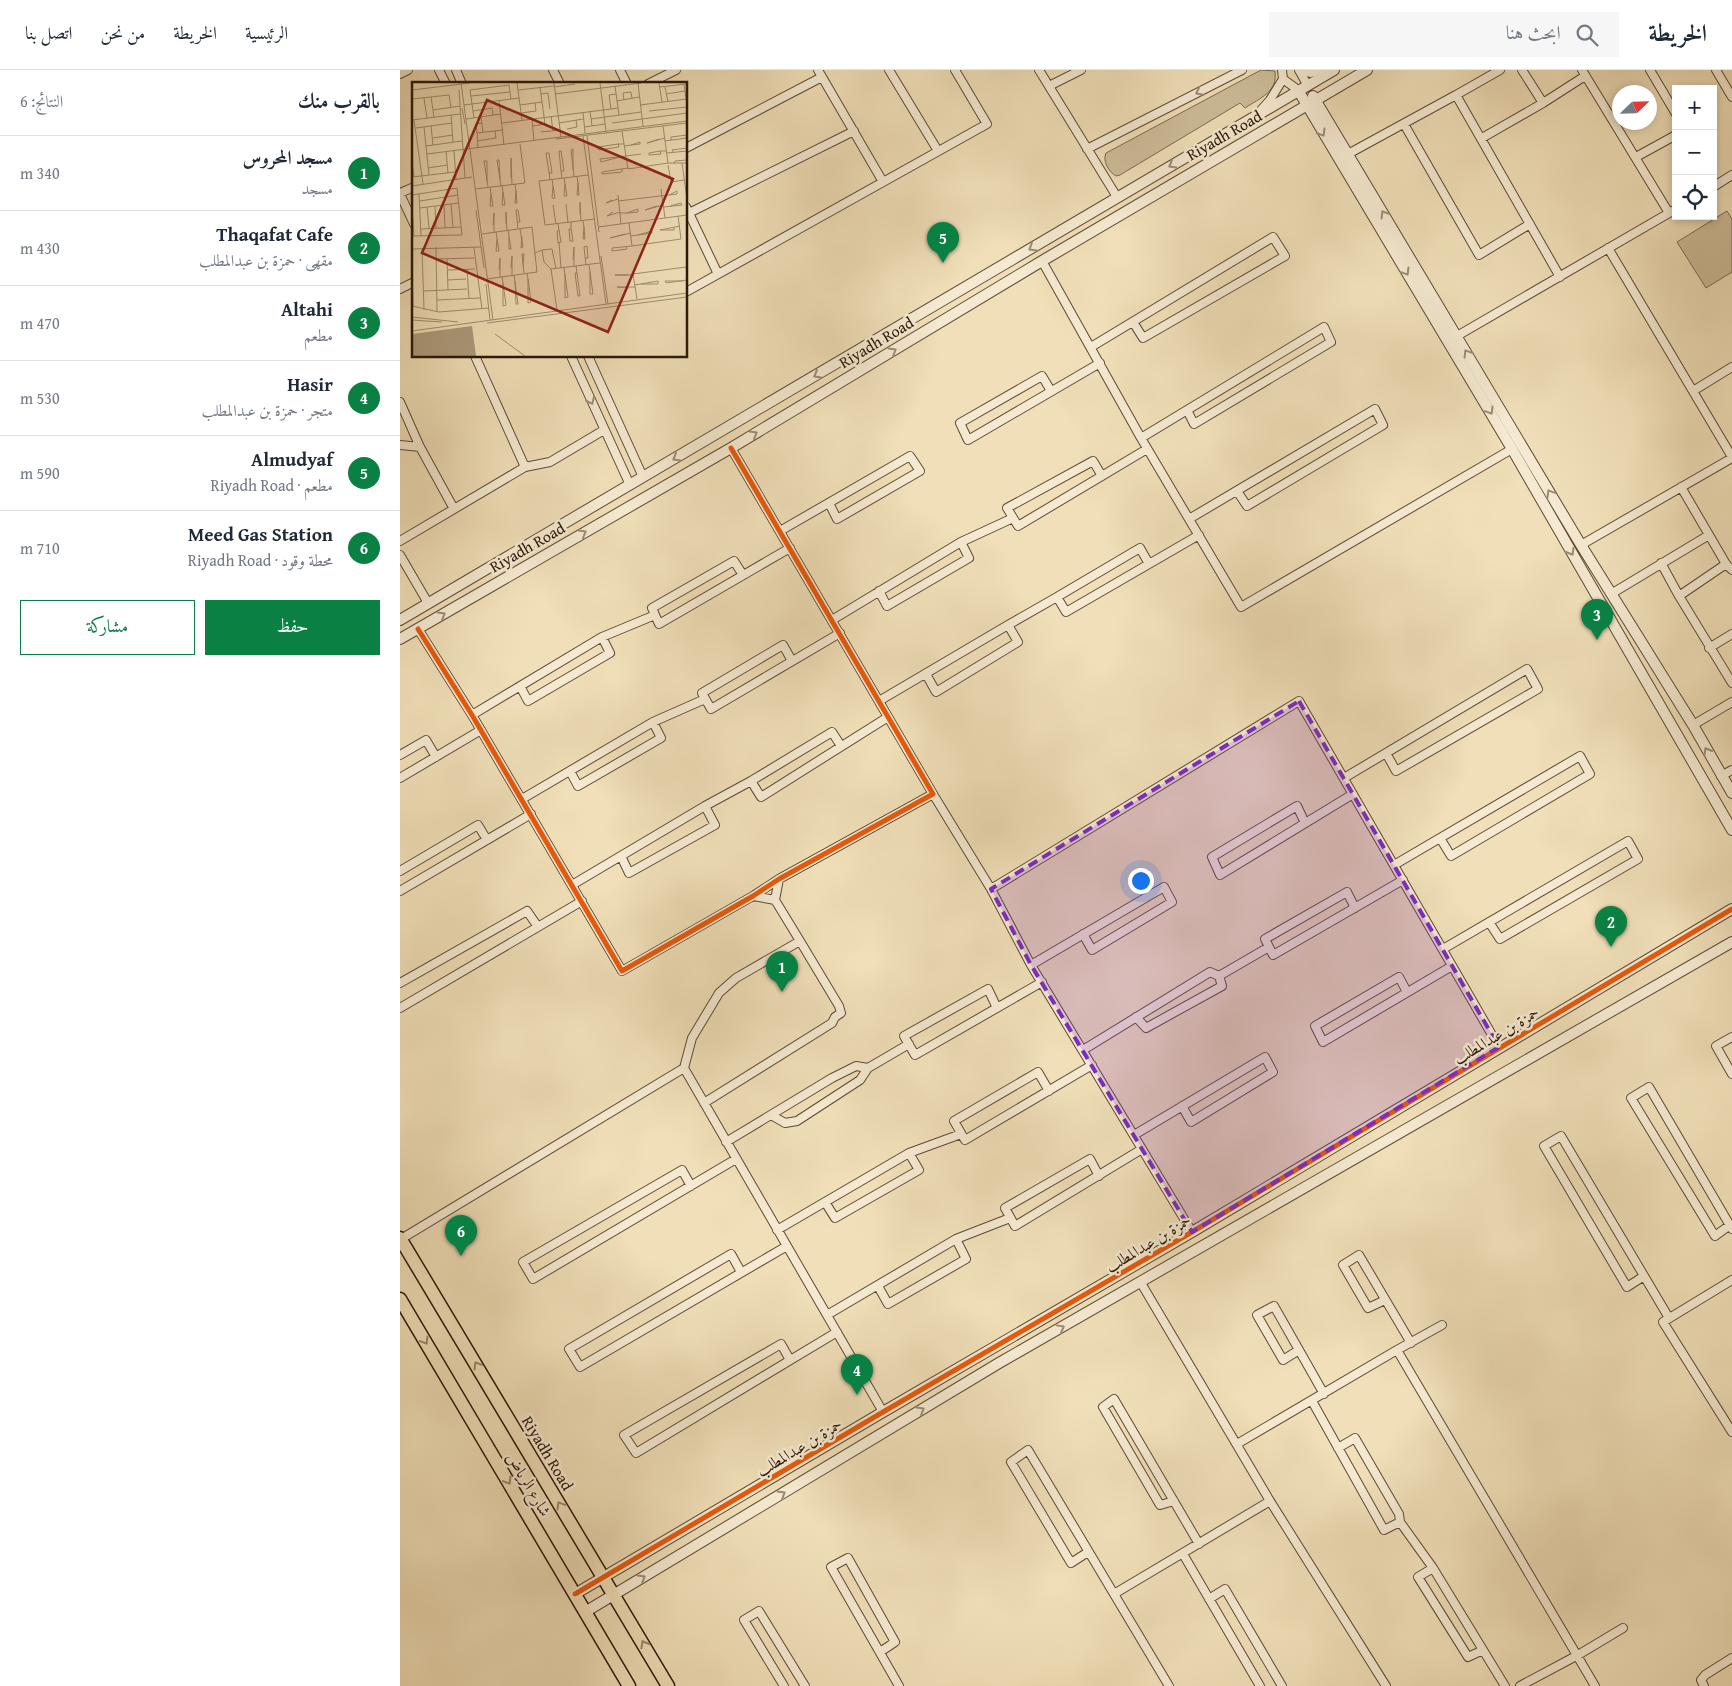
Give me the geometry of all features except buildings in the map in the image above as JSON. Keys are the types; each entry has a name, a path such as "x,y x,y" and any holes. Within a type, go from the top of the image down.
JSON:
{"main road":[{"name":"Riyadh Road","path":"400,1238 668,1686"},
{"name":"شارع الرياض","path":"400,1299 629,1686"}],"street":[{"path":"400,74 408,70"},
{"path":"439,70 445,82"},
{"path":"456,70 461,82"},
{"path":"553,70 559,82"},
{"path":"620,70 626,82"},
{"path":"652,82 676,70"},
{"path":"889,70 938,151"},
{"path":"688,291 987,124 955,70"},
{"path":"1040,70 1117,198"},
{"path":"1049,86 1081,70"},
{"path":"1088,149 1242,70"},
{"path":"1255,116 1270,100 1283,79 1282,70"},
{"path":"1299,70 1308,86 1311,103 1732,830"},
{"path":"1304,70 1310,74 1322,70"},
{"path":"400,620 1334,70"},
{"name":"Riyadh Road","path":"400,639 731,448 1042,261 1366,70"},
{"path":"1348,154 1500,70"},
{"path":"1522,70 1543,103"},
{"path":"1650,70 1672,107"},
{"path":"1719,71 1732,97"},
{"path":"1458,336 1672,211 1584,73 1543,103 1482,138"},
{"path":"688,147 820,74 883,182"},
{"path":"1283,79 1311,103 1348,154 1581,545 1732,793"},
{"path":"1456,95 1560,277"},
{"path":"1404,124 1479,255 1530,224"},
{"path":"718,274 688,210 854,131"},
{"path":"1636,157 1672,136"},
{"path":"1717,184 1732,176"},
{"path":"412,188 400,193 412,220"},
{"path":"1091,347 1273,237 1285,256 1143,338 1133,322"},
{"path":"1581,545 1732,457 1608,248"},
{"path":"1042,261 1141,438 1241,607 1512,449"},
{"path":"400,288 412,283"},
{"path":"1141,438 1187,410 1324,327 1331,342 1194,424 1187,410"},
{"path":"475,358 525,467"},
{"path":"572,358 630,485"},
{"path":"589,358 643,477"},
{"path":"1051,392 1042,376 960,423 968,440 1051,392 1100,363"},
{"path":"1693,391 1732,367"},
{"path":"400,402 420,447 454,509"},
{"path":"1189,519 1375,409 1384,425 1247,506 1237,491"},
{"path":"400,541 525,467 550,462 604,430"},
{"path":"401,445 414,434"},
{"path":"401,445 420,447"},
{"path":"731,448 933,794 991,889 1032,965 1192,1232"},
{"path":"1102,476 1093,461 1007,508 1018,526 1148,449"},
{"path":"780,531 910,456 920,471 837,519 829,503"},
{"path":"1679,596 1729,567 1681,487"},
{"path":"832,620 961,542 1013,518"},
{"path":"1057,597 1066,612 1198,535"},
{"path":"1611,594 1709,535"},
{"path":"879,591 887,606 969,558 961,542"},
{"path":"743,575 734,561 652,608 659,624 790,548"},
{"path":"879,701 1140,548 1149,564"},
{"path":"400,555 428,603"},
{"path":"1661,563 1732,683"},
{"path":"472,715 602,637 655,615"},
{"path":"926,674 936,692 1018,642 1008,624"},
{"path":"418,628 531,814 622,971 753,896 778,879 933,794"},
{"path":"792,661 783,645 702,694 711,708 792,661 840,633"},
{"path":"1710,648 1732,634"},
{"path":"520,686 528,701 610,654 602,637"},
{"path":"1344,778 1386,753 1527,670 1538,689 1396,771 1386,753"},
{"path":"522,800 653,722 706,700"},
{"path":"991,889 1299,701 1499,1047"},
{"path":"1692,725 1732,702"},
{"path":"751,781 761,797 888,716"},
{"path":"570,771 578,786 661,738 653,722"},
{"path":"400,778 481,730"},
{"path":"572,885 832,732 841,746"},
{"path":"400,755 426,740 436,757"},
{"path":"1394,866 1440,838 1580,756 1590,774 1451,856 1440,838"},
{"path":"1722,776 1732,770"},
{"path":"1305,823 1297,806 1212,857 1220,875 1353,794"},
{"path":"621,856 629,874 715,825 705,806"},
{"path":"400,891 531,814"},
{"path":"400,871 478,825 487,840"},
{"path":"1443,949 1489,922 1628,841 1638,859 1500,939 1489,922"},
{"path":"704,1102 832,1023 835,1017 841,1013 839,1006 775,900 778,879"},
{"path":"1355,908 1347,892 1265,939 1273,955 1355,908 1403,880"},
{"path":"1032,965 1083,934 1164,887 1172,902 1092,950 1083,934"},
{"path":"753,896 775,900"},
{"path":"400,1008 582,901"},
{"name":"حمزة بن عبدالمطلب","path":"575,1594 1192,1232 1732,909"},
{"path":"400,983 527,911 538,927"},
{"path":"400,1238 684,1068 692,1038 719,993 736,978 800,941"},
{"name":"حمزة بن عبدالمطلب","path":"586,1612 1032,1344 1732,942"},
{"path":"1219,976 1269,947"},
{"path":"1407,992 1399,977 1315,1026 1323,1042 1452,966"},
{"path":"1083,1050 1136,1017 1210,972 1219,976 1222,986 1146,1028 1136,1017"},
{"path":"997,1008 988,989 904,1036 915,1054 997,1008 1042,982"},
{"path":"1732,1037 1716,1046 1732,1074"},
{"path":"771,1115 786,1123 797,1121 860,1080 868,1068 909,1044"},
{"path":"1134,1135 1182,1106 1265,1057 1273,1072 1191,1122 1182,1106"},
{"path":"1049,1091 1038,1072 954,1121 965,1140 1049,1091 1092,1065"},
{"path":"726,1142 832,1078 856,1066 868,1068"},
{"path":"684,1068 883,1412"},
{"path":"1649,1087 1731,1227 1715,1236 1631,1098 1649,1087"},
{"path":"778,1230 909,1153 961,1134"},
{"path":"1644,1276 1627,1287 1544,1146 1561,1136 1669,1318"},
{"path":"1099,1176 1090,1159 1005,1208 1015,1226 1099,1176 1142,1149"},
{"path":"826,1202 835,1218 918,1170 909,1153"},
{"path":"691,1186 682,1170 523,1262 532,1279 691,1186 736,1159"},
{"path":"827,1316 956,1240 1010,1218"},
{"path":"878,1286 888,1304 966,1259 956,1240"},
{"path":"741,1272 731,1254 569,1349 580,1367 787,1246"},
{"path":"1386,1300 1368,1308 1343,1265 1359,1256 1386,1300 1411,1343"},
{"path":"1732,1280 1662,1322 1732,1432"},
{"path":"1141,1283 1270,1501 1386,1686"},
{"path":"1299,1350 1283,1360 1257,1315 1274,1306 1299,1350 1324,1394"},
{"path":"1237,1444 1442,1325"},
{"path":"1029,1328 1032,1344"},
{"path":"790,1360 781,1344 624,1435 636,1453 837,1332"},
{"path":"996,1347 999,1364"},
{"path":"1397,1350 1595,1686"},
{"path":"1174,1501 1160,1505 1103,1407 1114,1400 1174,1501 1199,1544"},
{"path":"1312,1401 1384,1530 1400,1522"},
{"path":"1338,1448 1355,1438 1399,1514 1400,1522 1433,1568 1505,1686"},
{"path":"1088,1552 1071,1563 1011,1462 1028,1450 1169,1686"},
{"path":"1114,1594 1270,1501"},
{"path":"1183,1554 1260,1686"},
{"path":"880,1652 895,1642 848,1558 831,1567 899,1686"},
{"path":"1433,1568 1418,1577 1468,1657 1483,1650"},
{"path":"1209,1599 1225,1589 1282,1686"},
{"path":"784,1686 744,1620 759,1611 805,1686"},
{"path":"1520,1686 1623,1628"},
{"path":"1704,1686 1701,1680 1705,1675 1732,1658"}],"highlighted area":[{"path":"1299,701 1499,1047 1192,1232 1031,965 991,889"}],"shaded area":[{"path":"1261,70 1275,71 1274,84 1267,94 1245,108 1240,103 1120,175 1116,176 1109,169 1105,159 1106,153"},
{"path":"1727,211 1732,219 1732,272 1706,288 1677,242 1712,220 1717,220 1717,217"}],"cycle path":[{"path":"418,629 472,715 622,971 753,896 779,879 933,794 731,448"},
{"path":"575,1594 1192,1232 1732,909"}],"place":[{"name":"Almudyaf","path":"943,263"},
{"name":"Altahi","path":"1597,640"},
{"name":"Thaqafat Cafe","path":"1611,947"},
{"name":"مسجد المحروس","path":"782,992"},
{"name":"Meed Gas Station","path":"461,1256"},
{"name":"Hasir","path":"857,1395"}]}
